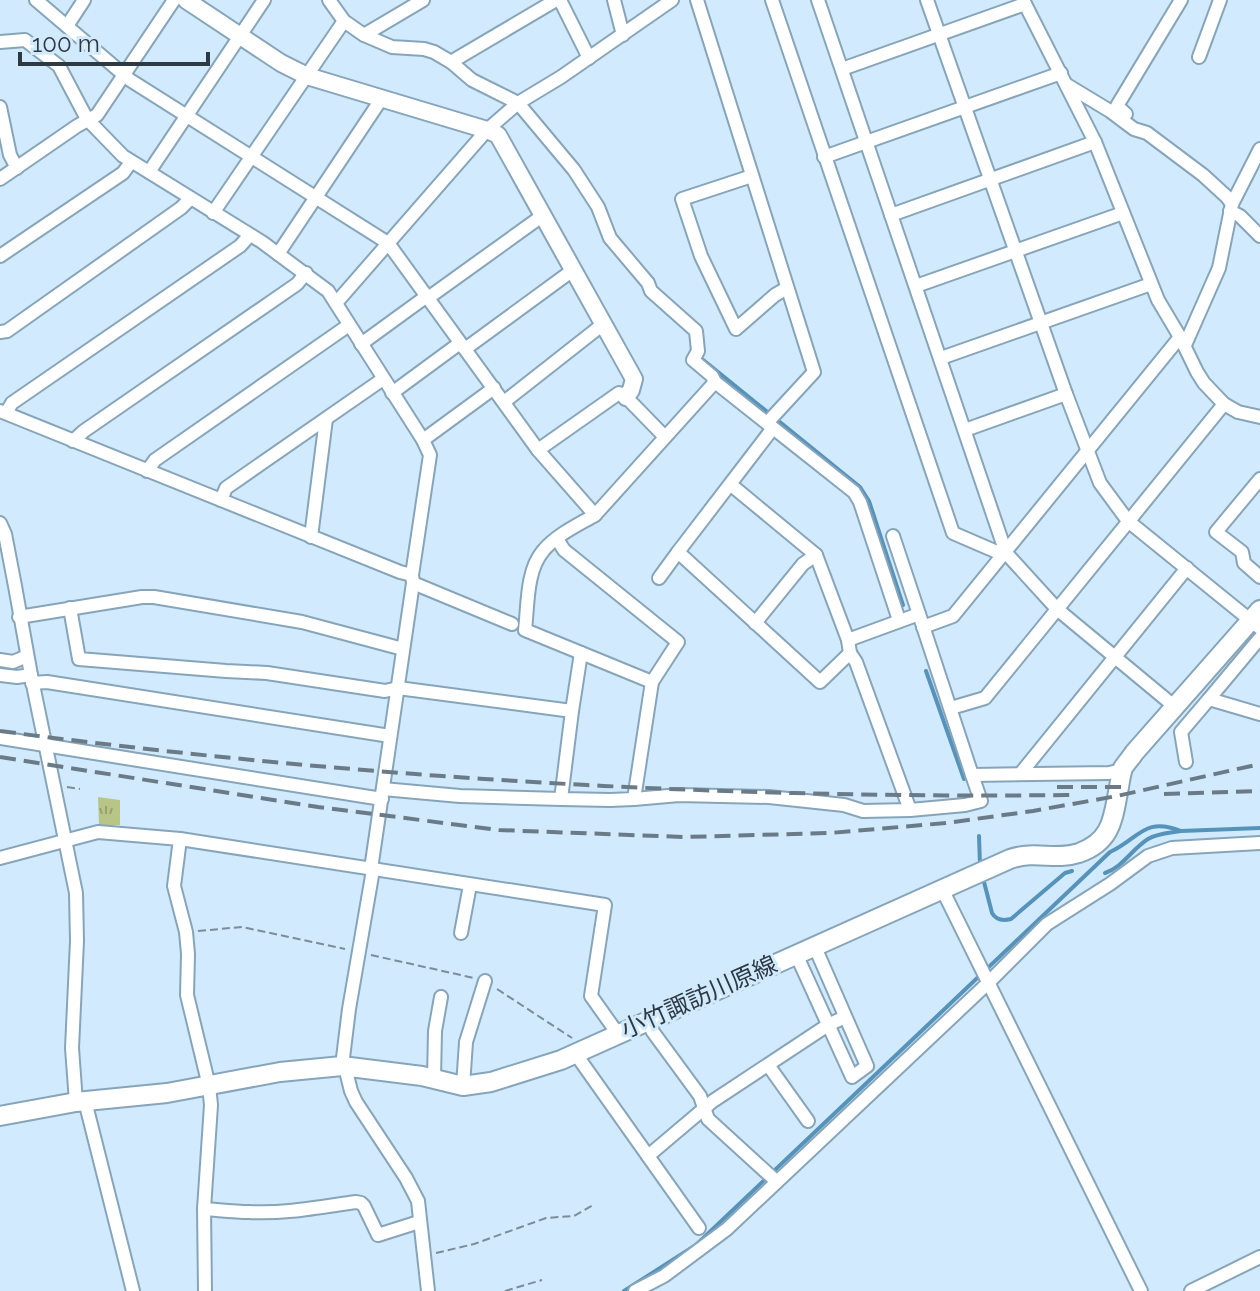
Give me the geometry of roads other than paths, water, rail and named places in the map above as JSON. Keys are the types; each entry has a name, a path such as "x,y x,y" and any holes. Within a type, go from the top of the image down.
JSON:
{"main road":[{"name":"小竹諏訪川原線","path":"0,1116 81,1101 167,1093 280,1072 344,1066 463,1086 491,1082 561,1060 1023,854 1057,857 1077,854 1095,845 1112,822 1122,770 1174,706 1257,620"}],"street":[{"path":"36,0 124,75 388,243 538,450 595,515"},
{"path":"67,26 84,0"},
{"path":"0,179 97,115 174,0"},
{"path":"186,0 281,63 307,76 498,135 634,379 626,397"},
{"path":"149,172 264,0"},
{"path":"329,0 344,21 364,35 392,47 434,52 472,80 518,103 574,170 598,207 610,238 648,283 651,291 696,331 698,351 693,360 715,382 772,421 854,492 899,620"},
{"path":"451,62 558,0 589,58"},
{"path":"614,0 623,35"},
{"path":"336,303 487,130 518,103 672,0"},
{"path":"659,578 730,484 772,421 814,372 697,0"},
{"path":"772,0 953,533 1006,553"},
{"path":"818,0 1006,553 1057,609 1174,706"},
{"path":"927,0 1100,483 1128,521 1257,620"},
{"path":"1181,0 1117,106 1203,175 1227,197 1231,207 1260,236"},
{"path":"1199,57 1220,0"},
{"path":"364,35 420,1"},
{"path":"842,69 1024,2 1095,142 1158,300 1204,383 1224,404 1238,412 1260,417"},
{"path":"213,213 344,21"},
{"path":"0,42 25,40 59,66 87,119 131,162 250,235 328,291 430,455 360,952 349,1009 344,1066 356,1102 415,1194 428,1291"},
{"path":"824,157 965,107 1064,79"},
{"path":"1064,79 1134,129 1147,133"},
{"path":"278,254 382,98"},
{"path":"0,107 10,155 17,168"},
{"path":"891,215 1095,142"},
{"path":"848,640 899,620 953,616 1006,553 1182,341 1219,268 1231,207 1260,149"},
{"path":"0,256 123,173 131,162"},
{"path":"752,176 682,199 701,256 736,329 787,288"},
{"path":"0,332 7,331 190,199"},
{"path":"916,286 1123,213"},
{"path":"361,344 542,216"},
{"path":"250,235 240,246 3,412 400,572 512,624"},
{"path":"392,393 573,270"},
{"path":"73,441 297,284 306,273"},
{"path":"941,358 1151,284"},
{"path":"147,471 155,460 349,325"},
{"path":"504,402 602,325"},
{"path":"221,500 226,488 383,379"},
{"path":"652,682 525,630 531,579 542,551 595,515 715,382"},
{"path":"423,440 494,388"},
{"path":"538,450 619,393 665,437"},
{"path":"965,430 1066,394"},
{"path":"951,708 985,698 1224,404"},
{"path":"311,537 326,419"},
{"path":"1260,479 1216,532 1242,552 1244,563 1260,577"},
{"path":"730,484 816,555 910,810"},
{"path":"0,523 5,534 31,679 76,893 72,1048 81,1101 133,1291"},
{"path":"0,738 382,794 610,800 679,795 769,797 844,805 863,811 910,810 981,801 893,536"},
{"path":"557,539 564,550 678,642 652,682 634,799"},
{"path":"678,552 820,682 850,653"},
{"path":"755,623 803,564 816,555"},
{"path":"1021,773 1187,568"},
{"path":"19,617 154,597 302,622 403,649"},
{"path":"70,608 79,659 267,673 385,691 398,688 572,711"},
{"path":"1186,762 1181,732 1260,638"},
{"path":"561,799 581,653"},
{"path":"0,660 13,662 27,656"},
{"path":"0,675 390,736"},
{"path":"1209,699 1260,714"},
{"path":"972,775 1109,773 1122,770"},
{"path":"0,858 98,832 180,839 605,905 591,996 618,1034"},
{"path":"180,839 174,886 186,932 187,995 211,1105 204,1209 205,1291"},
{"path":"635,1291 664,1276 727,1229 1047,924 1148,856 1172,848 1260,843"},
{"path":"461,933 470,885"},
{"path":"942,889 1141,1291"},
{"path":"796,954 852,1077 867,1066 816,945"},
{"path":"463,1086 466,1042 485,981"},
{"path":"434,1079 435,1031 441,997"},
{"path":"648,1156 703,1109 828,1025 845,1017"},
{"path":"647,1020 700,1096 708,1119 775,1181"},
{"path":"581,1050 648,1156 699,1228"},
{"path":"768,1065 808,1121"},
{"path":"204,1209 275,1212 356,1202 364,1206 378,1235 419,1222"},
{"path":"1191,1291 1260,1257"}],"waterway":[{"path":"702,359 860,487 869,501 903,605"},
{"path":"926,671 964,779"},
{"path":"624,1291 696,1245 1110,852 1142,831 1158,826 1181,831 1260,828"},
{"path":"1105,873 1117,867 1148,839 1181,831"},
{"path":"979,836 980,865"},
{"path":"983,878 992,913 998,919 1005,920 1011,919 1065,873 1072,871"}],"railway":[{"path":"0,731 267,761 535,782 803,793 1072,795"},
{"path":"0,757 318,807 499,830 684,837 830,833 946,823 1117,796 1260,764"},
{"path":"1057,787 1121,787"},
{"path":"1164,794 1260,791"}]}
